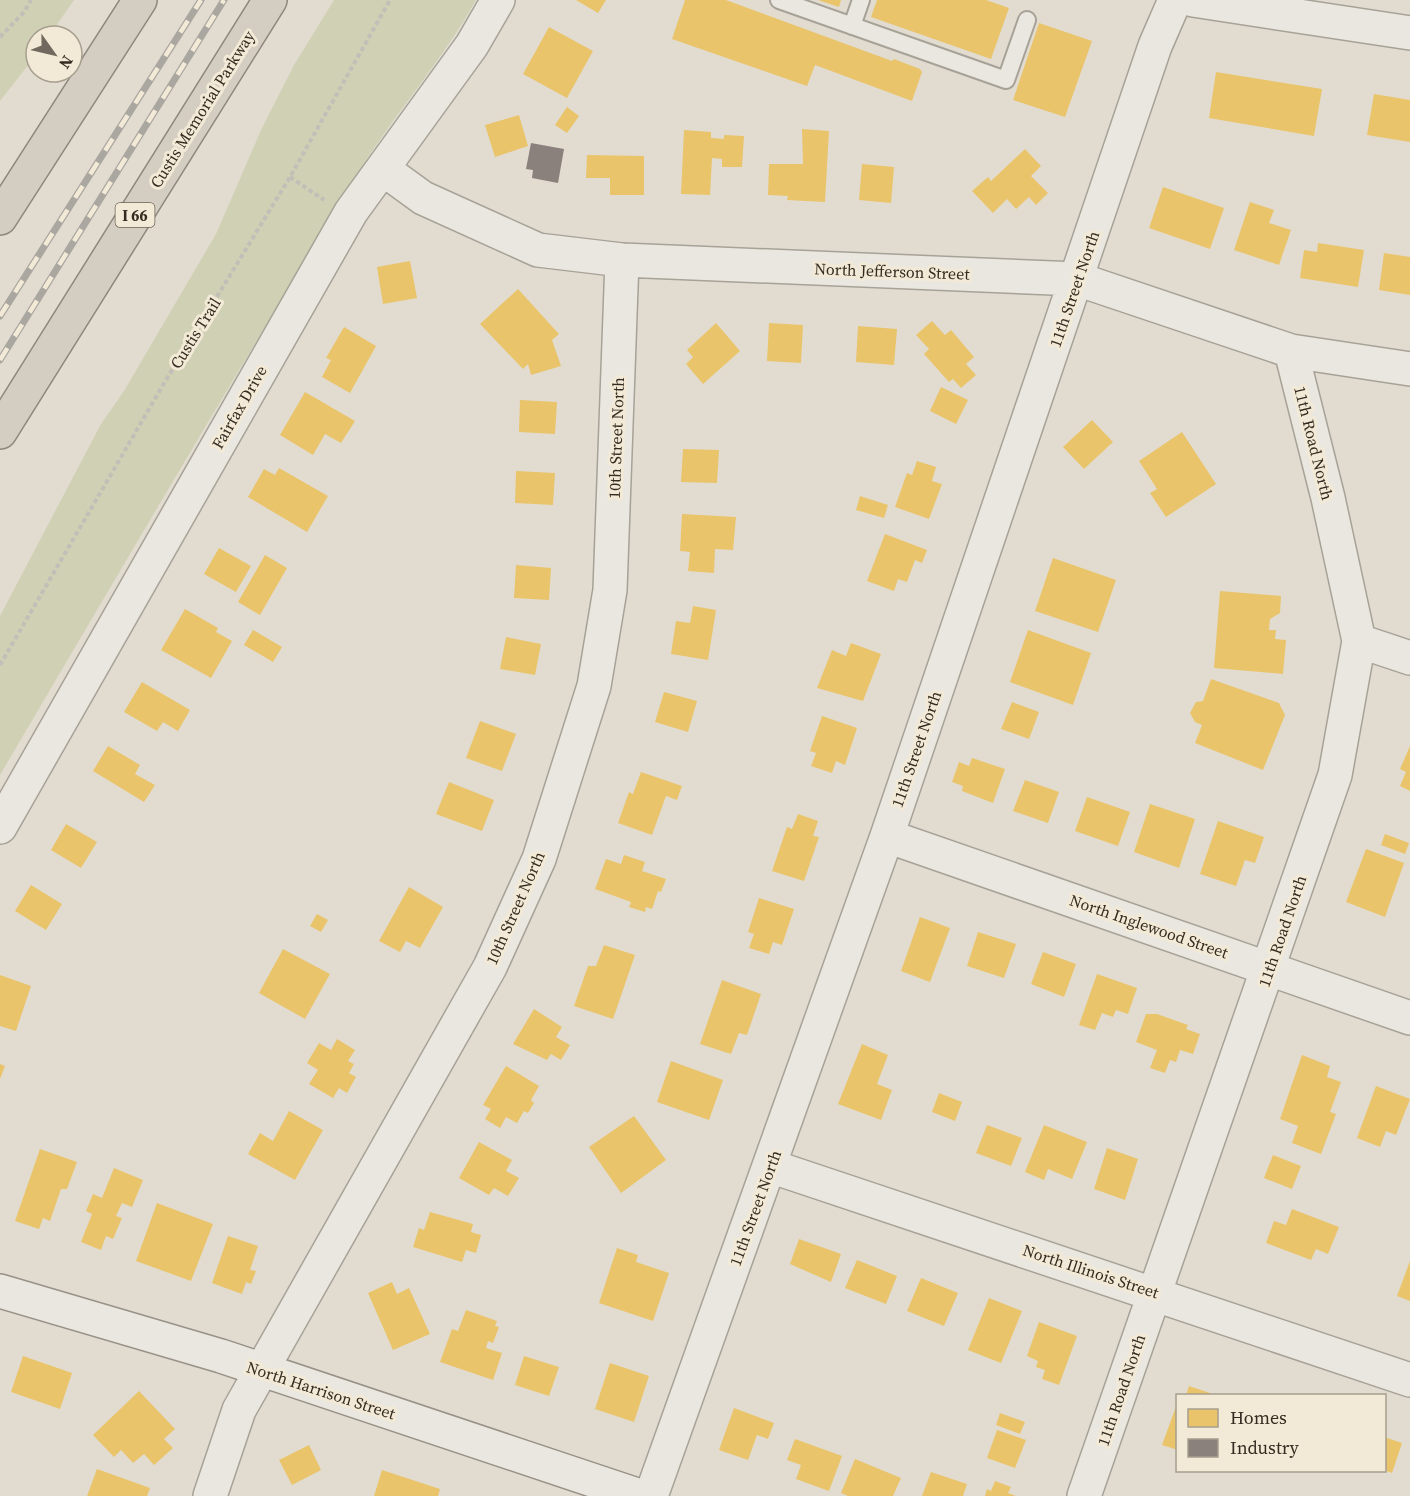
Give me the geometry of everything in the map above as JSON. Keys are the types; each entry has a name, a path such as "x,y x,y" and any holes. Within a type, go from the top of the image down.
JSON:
{"highway":[{"path":"0,218 140,0"},
{"name":"Custis Memorial Parkway","path":"0,432 270,0"}],"street":[{"name":"Fairfax Drive","path":"0,827 351,212 472,45 498,0"},
{"name":"11th Street North","path":"651,1496 887,836 1155,46 1175,0"},
{"path":"1193,0 1410,33"},
{"name":"North Jefferson Street","path":"383,169 423,198 538,250 622,260 1077,279 1291,351 1410,369"},
{"name":"10th Street North","path":"210,1496 239,1410 490,968 516,915 549,826 594,686 610,590 622,260"},
{"name":"11th Road North","path":"1084,1496 1270,968 1335,775 1359,641 1328,498 1291,351"},
{"path":"1359,641 1410,658"},
{"name":"North Inglewood Street","path":"887,836 1410,1018"},
{"name":"North Illinois Street","path":"770,1166 1154,1292 1410,1380"},
{"name":"North Harrison Street","path":"0,1291 262,1371 640,1496"}],"lane":[{"path":"778,0 1006,80 1027,20"},
{"path":"852,26 861,0"}],"path":[{"path":"0,37 24,12 31,0"},
{"name":"Custis Trail","path":"0,665 163,385 290,177 390,0"}],"green space":[{"path":"0,0 74,0 57,24 24,24 24,70 0,101"},
{"path":"334,0 476,0 358,173 222,398 0,775 0,616 101,424 124,391 216,234 262,128 294,65"}],"building: Homes":[{"path":"576,0 606,0 598,13"},
{"path":"685,0 726,0 892,61 894,59 920,69 922,72 912,101 815,65 807,86 672,39"},
{"path":"818,0 841,0 839,7"},
{"path":"877,0 986,0 1009,8 991,59 871,17"},
{"path":"1039,23 1092,41 1065,117 1013,100"},
{"path":"549,27 593,51 567,98 523,74"},
{"path":"1216,72 1322,89 1314,136 1209,118"},
{"path":"1374,94 1410,100 1410,142 1367,135"},
{"path":"567,107 579,116 567,133 555,125"},
{"path":"519,115 528,146 495,157 485,125"},
{"path":"802,129 829,131 825,202 787,200 788,196 768,195 769,164 803,164"},
{"path":"684,130 711,132 711,138 724,139 724,135 744,136 742,167 722,167 722,159 712,158 710,195 681,194"},
{"path":"1025,149 1041,166 1031,176 1048,193 1036,205 1029,197 1016,209 1007,199 993,213 972,191 988,177 991,181"},
{"path":"587,155 644,156 644,195 610,195 610,178 586,178"},
{"path":"862,164 894,167 891,203 859,200"},
{"path":"1163,187 1224,208 1210,249 1149,228"},
{"path":"1250,202 1274,210 1269,223 1291,230 1279,265 1234,250"},
{"path":"1318,243 1364,250 1358,287 1300,278 1304,250 1317,252"},
{"path":"1384,253 1410,257 1410,295 1379,290"},
{"path":"410,261 417,298 383,304 377,267"},
{"path":"518,289 559,334 552,340 561,366 531,375 528,364 523,369 480,324"},
{"path":"932,321 945,335 951,330 974,357 966,364 976,375 961,388 953,379 949,382 924,354 929,349 916,335"},
{"path":"716,323 740,351 703,384 686,364 693,357 687,350"},
{"path":"769,323 803,325 801,363 767,361"},
{"path":"858,326 897,329 894,365 856,362"},
{"path":"344,327 376,346 350,393 322,377 331,360 326,358"},
{"path":"941,387 968,400 956,424 930,411"},
{"path":"305,392 355,421 341,443 325,434 313,455 280,435"},
{"path":"520,400 557,402 555,434 519,432"},
{"path":"1092,420 1113,442 1084,469 1063,447"},
{"path":"1182,432 1216,484 1166,517 1150,493 1157,489 1139,461"},
{"path":"683,449 719,450 717,483 681,482"},
{"path":"917,461 936,467 932,481 942,484 929,519 895,507 907,473 912,475"},
{"path":"279,468 328,496 307,532 248,497 264,469 275,475"},
{"path":"516,471 555,473 553,505 515,503"},
{"path":"860,496 888,505 884,518 856,510"},
{"path":"682,514 736,517 733,550 715,549 714,573 688,571 690,552 680,551"},
{"path":"885,534 927,550 922,563 915,560 907,582 898,579 894,591 867,581"},
{"path":"219,548 251,566 236,592 204,574"},
{"path":"265,555 287,568 260,615 238,602"},
{"path":"1053,558 1116,580 1098,632 1035,611"},
{"path":"516,565 551,568 549,600 514,598"},
{"path":"1220,591 1281,596 1280,613 1270,619 1269,630 1276,630 1275,639 1286,640 1283,674 1214,668"},
{"path":"693,606 716,610 708,660 671,654 676,621 690,623"},
{"path":"185,609 218,628 216,632 232,641 211,678 161,650"},
{"path":"253,630 282,647 273,662 244,645"},
{"path":"1028,630 1091,653 1073,705 1010,682"},
{"path":"506,637 541,644 535,675 500,669"},
{"path":"851,643 881,654 863,701 817,688 832,650 846,656"},
{"path":"1211,679 1279,703 1285,715 1263,770 1195,743 1202,725 1195,722 1190,713 1196,702 1203,701"},
{"path":"142,682 190,710 178,731 163,722 157,731 124,712"},
{"path":"664,692 697,701 688,732 655,722"},
{"path":"1012,702 1039,712 1029,739 1001,729"},
{"path":"822,716 857,728 845,765 836,761 832,773 811,766 816,753 810,751"},
{"path":"480,721 516,734 502,771 466,758"},
{"path":"108,746 140,765 135,774 155,785 144,802 93,771"},
{"path":"1410,746 1410,791 1400,786 1406,772 1400,769"},
{"path":"972,758 1005,769 993,803 962,791 963,786 952,782 959,762 969,766"},
{"path":"641,772 682,786 677,800 666,796 652,835 618,823 629,792 633,794"},
{"path":"1025,780 1059,792 1048,823 1013,811"},
{"path":"449,782 494,800 482,831 436,814"},
{"path":"1087,797 1130,812 1118,846 1075,831"},
{"path":"1150,804 1195,819 1179,868 1134,852"},
{"path":"798,814 818,821 813,836 819,837 804,881 772,871 787,827 792,829"},
{"path":"1218,821 1264,837 1255,863 1245,860 1236,886 1200,874"},
{"path":"66,824 97,842 81,868 51,850"},
{"path":"1385,834 1409,843 1405,854 1381,845"},
{"path":"1366,849 1404,863 1385,917 1346,902"},
{"path":"624,855 645,862 642,871 666,879 661,892 658,891 652,909 646,907 645,912 629,907 631,902 595,889 606,859 621,864"},
{"path":"31,885 62,904 46,930 15,911"},
{"path":"409,887 443,907 420,948 406,941 400,952 379,941"},
{"path":"759,898 794,909 782,945 773,942 769,954 749,948 754,934 748,932"},
{"path":"317,914 328,920 321,932 310,926"},
{"path":"920,917 950,928 930,982 901,971"},
{"path":"978,932 1016,944 1004,978 967,966"},
{"path":"604,945 635,955 613,1019 574,1006 588,966 596,966"},
{"path":"283,949 330,974 305,1019 259,993"},
{"path":"1043,952 1076,964 1064,997 1031,984"},
{"path":"1097,974 1137,988 1128,1014 1116,1010 1113,1017 1102,1013 1095,1030 1079,1025"},
{"path":"0,975 31,986 16,1031 0,1026"},
{"path":"722,980 761,994 747,1035 739,1033 731,1054 700,1044"},
{"path":"534,1009 562,1027 556,1037 570,1045 561,1060 551,1054 547,1060 513,1044"},
{"path":"1146,1014 1157,1014 1188,1025 1186,1029 1200,1034 1193,1054 1180,1050 1176,1062 1170,1060 1165,1073 1150,1068 1157,1050 1136,1042"},
{"path":"337,1039 355,1050 348,1061 354,1064 349,1073 356,1077 347,1093 339,1088 333,1098 309,1084 318,1070 307,1063 319,1043 331,1050"},
{"path":"862,1044 888,1055 877,1084 892,1090 881,1120 838,1104"},
{"path":"1302,1055 1330,1066 1327,1077 1341,1082 1330,1112 1336,1114 1321,1154 1292,1143 1298,1126 1280,1119"},
{"path":"671,1061 723,1080 709,1120 657,1102"},
{"path":"0,1064 5,1066 0,1079"},
{"path":"506,1066 539,1086 531,1100 534,1103 528,1113 524,1111 517,1123 506,1117 500,1128 485,1119 491,1109 483,1105"},
{"path":"1376,1086 1410,1099 1396,1135 1386,1131 1380,1147 1357,1138"},
{"path":"939,1093 962,1102 955,1121 932,1112"},
{"path":"289,1111 323,1130 295,1180 248,1154 260,1133 273,1141"},
{"path":"634,1116 666,1160 621,1193 589,1147"},
{"path":"987,1125 1022,1138 1011,1166 976,1153"},
{"path":"1044,1125 1087,1142 1072,1179 1048,1169 1044,1180 1025,1172"},
{"path":"479,1142 512,1160 506,1171 519,1178 508,1196 494,1188 489,1195 459,1178"},
{"path":"1107,1148 1138,1159 1125,1200 1094,1189"},
{"path":"40,1149 77,1162 67,1189 61,1189 50,1221 43,1218 39,1229 15,1221"},
{"path":"1273,1155 1301,1166 1292,1189 1264,1178"},
{"path":"114,1168 143,1180 132,1207 122,1203 116,1216 122,1218 113,1239 106,1236 101,1250 81,1242 92,1214 86,1211 93,1194 102,1198"},
{"path":"157,1203 213,1224 191,1281 136,1261"},
{"path":"1292,1209 1339,1227 1328,1254 1316,1249 1311,1260 1266,1243 1274,1221 1286,1225"},
{"path":"430,1212 473,1224 471,1232 481,1235 476,1253 466,1250 462,1262 413,1247 419,1228 424,1230"},
{"path":"228,1236 258,1246 250,1270 256,1271 251,1284 246,1282 242,1294 212,1283"},
{"path":"799,1239 841,1254 831,1282 790,1264"},
{"path":"617,1248 638,1255 636,1262 669,1273 653,1321 599,1303"},
{"path":"857,1260 897,1276 886,1304 845,1288"},
{"path":"1410,1261 1410,1301 1397,1296"},
{"path":"921,1278 958,1293 944,1326 907,1311"},
{"path":"392,1282 397,1294 409,1288 430,1334 393,1350 368,1293"},
{"path":"989,1298 1022,1311 1001,1363 968,1350"},
{"path":"466,1310 497,1321 495,1326 499,1327 493,1343 488,1341 486,1348 502,1353 493,1380 440,1362 452,1329 458,1331"},
{"path":"1039,1322 1077,1336 1059,1385 1042,1379 1045,1370 1036,1367 1038,1361 1027,1356"},
{"path":"23,1356 72,1373 60,1409 11,1392"},
{"path":"524,1356 559,1367 549,1396 515,1385"},
{"path":"610,1363 649,1376 634,1422 595,1409"},
{"path":"1189,1386 1213,1394 1186,1394"},
{"path":"139,1391 175,1429 164,1439 173,1448 154,1465 144,1454 133,1463 121,1450 114,1457 93,1435"},
{"path":"1176,1406 1176,1449 1162,1445"},
{"path":"734,1408 774,1423 768,1439 757,1435 748,1460 719,1450"},
{"path":"1000,1413 1025,1422 1020,1434 996,1425"},
{"path":"997,1430 1026,1440 1015,1468 987,1458"},
{"path":"1386,1438 1402,1443 1392,1473 1386,1471"},
{"path":"795,1439 842,1456 829,1491 796,1479 801,1465 787,1460"},
{"path":"309,1445 321,1470 292,1485 279,1460"},
{"path":"855,1459 901,1478 893,1496 848,1496 841,1493"},
{"path":"97,1469 150,1488 147,1496 87,1496"},
{"path":"382,1470 440,1489 438,1496 374,1496"},
{"path":"931,1472 967,1484 963,1496 922,1496"},
{"path":"995,1481 1011,1487 1008,1493 1016,1496 985,1496 987,1489 991,1491"}],"building: Industry":[{"path":"531,143 564,149 558,183 532,178 533,170 526,169"}],"railway":[{"path":"0,316 201,0"},
{"path":"0,360 224,0"}]}
